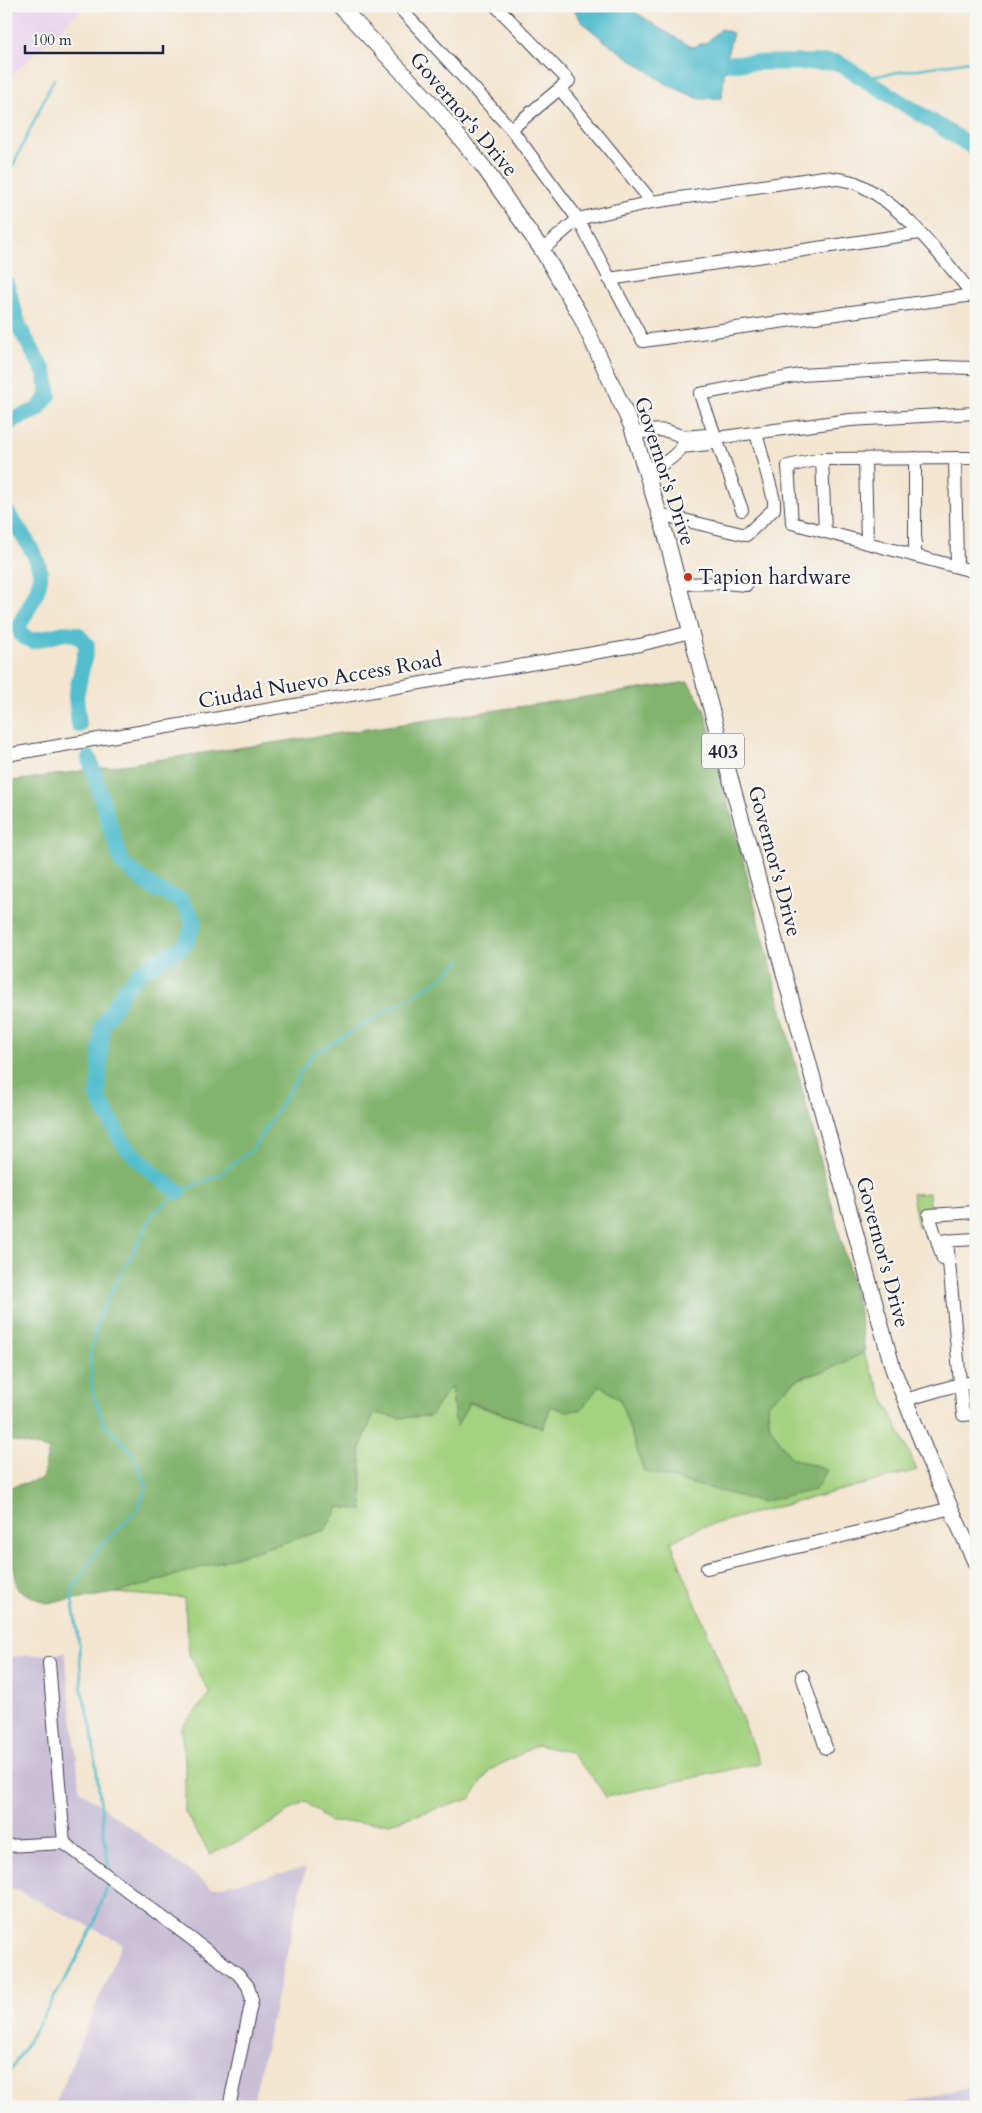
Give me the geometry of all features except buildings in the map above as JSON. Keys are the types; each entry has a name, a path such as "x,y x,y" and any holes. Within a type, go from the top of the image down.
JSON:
{"main road":[{"name":"Governor's Drive","path":"340,6 434,106 485,169 554,267 596,347 634,434 659,514 884,1340 905,1400 976,1564"}],"street":[{"path":"398,6 511,130 578,219 643,341 973,295 931,244 889,203 857,183 824,177 652,202 578,219 542,250"},
{"path":"496,6 570,81 511,130"},
{"path":"560,89 652,202"},
{"path":"609,278 919,233"},
{"path":"742,510 700,394 800,375 939,367 976,368"},
{"path":"634,434 654,430 670,430 682,442 709,444 716,438 850,420 976,412"},
{"path":"659,514 746,535 774,509 774,500 756,432"},
{"path":"646,471 665,464 682,442"},
{"path":"914,458 915,556"},
{"path":"955,458 957,567"},
{"path":"976,458 822,459 788,466 792,523 976,572"},
{"path":"822,459 825,532"},
{"path":"865,459 867,543"},
{"path":"678,584 724,583 746,586"},
{"name":"Ciudad Nuevo Access Road","path":"6,755 692,637"},
{"path":"976,1212 929,1215 942,1241 950,1281 963,1415 976,1414"},
{"path":"942,1241 976,1239"},
{"path":"905,1400 960,1384 976,1382"},
{"path":"707,1568 951,1508"},
{"path":"49,1664 64,1843"},
{"path":"802,1676 826,1748"},
{"path":"6,1846 64,1843 238,1974 248,1986 252,2000 229,2107"}],"shaded area":[{"path":"6,6 85,6 6,81"},
{"path":"65,1653 80,1790 212,1888 306,1868 252,2107 54,2107 122,1943 6,1885 6,1657"},
{"path":"976,2085 976,2107 889,2107"}],"green space":[{"path":"688,682 704,709 858,1305 865,1352 830,1369 797,1379 767,1404 770,1427 791,1458 827,1470 815,1490 761,1502 644,1471 620,1400 600,1385 581,1410 565,1411 551,1406 543,1428 470,1402 456,1427 451,1386 430,1416 399,1418 374,1413 360,1448 363,1510 339,1507 325,1530 117,1593 46,1603 18,1590 6,1526 6,1488 42,1479 49,1449 6,1440 6,782"},
{"path":"929,1193 930,1210 924,1211 926,1225 918,1226 912,1194"},
{"path":"863,1353 917,1470 698,1528 671,1542 760,1763 606,1797 594,1779 570,1752 537,1745 490,1770 470,1799 389,1823 330,1822 305,1801 254,1834 210,1854 185,1812 185,1761 181,1728 210,1694 189,1654 184,1598 112,1593 325,1530 339,1507 363,1510 360,1448 374,1413 451,1385 456,1426 469,1403 543,1428 551,1406 565,1411 600,1385 620,1400 644,1471 826,1471 791,1458 770,1427 767,1403 799,1379 830,1369"}],"water":[{"path":"572,6 627,6 662,30 692,47 707,42 721,29 733,33 725,63 722,98 700,99 668,85 603,40 581,21"}],"waterway":[{"path":"704,58 725,63 837,62 976,149"},
{"path":"862,78 976,60"},
{"path":"6,180 54,79"},
{"path":"6,283 20,329 45,373 49,395 37,410 12,420 6,427"},
{"path":"6,511 31,549 40,572 39,586 19,626 22,636 33,641 64,633 77,634 87,645 76,696 79,725"},
{"path":"89,758 122,863 155,889 181,900 195,922 185,945 141,971 124,990 102,1027 98,1097 124,1145 155,1175 179,1192"},
{"path":"109,1872 91,1726 82,1692 79,1643 71,1592 98,1549 137,1510 147,1487 131,1451 104,1424 92,1391 90,1355 99,1315 154,1213 179,1192 219,1175 252,1150 312,1055 440,979 461,960"},
{"path":"6,2078 69,1973 93,1926 109,1882"}],"place":[{"name":"Tapion hardware","path":"688,577"}]}
